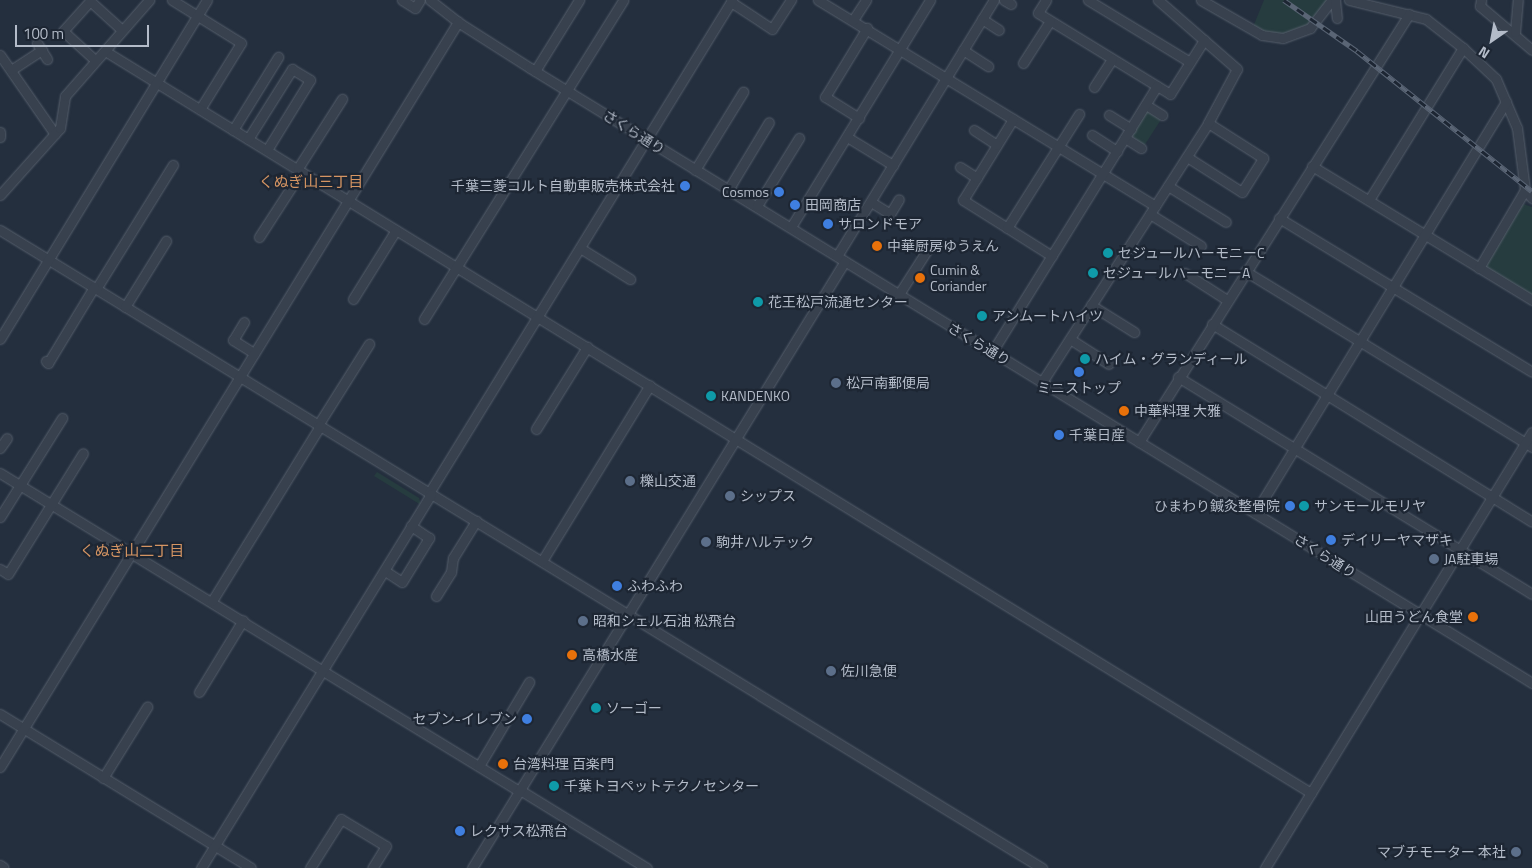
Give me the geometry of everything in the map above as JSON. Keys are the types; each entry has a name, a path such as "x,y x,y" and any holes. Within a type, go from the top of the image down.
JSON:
{"street":[{"path":"0,194 60,128 65,96 149,0"},
{"path":"172,0 240,43 200,109"},
{"path":"0,339 207,0"},
{"path":"402,0 415,8 420,0"},
{"name":"さくら通り","path":"430,0 458,22 646,140 757,206 1532,683"},
{"path":"535,71 579,0"},
{"path":"424,319 623,0"},
{"path":"201,868 385,571 430,493 731,1 772,29 791,0"},
{"path":"818,0 854,20 1155,206"},
{"path":"854,20 866,0"},
{"path":"791,228 930,0"},
{"path":"837,256 994,0"},
{"path":"1046,0 1038,13 1170,94 1204,40"},
{"path":"1088,0 1190,62"},
{"path":"1042,382 1187,157 1237,69 1158,0"},
{"path":"1201,0 1262,35 1283,38 1310,28 1334,0"},
{"path":"1334,0 1337,18"},
{"path":"1349,0 1426,19 1463,48 1496,80 1517,128 1525,190 1532,198"},
{"path":"1481,0 1480,6 1515,32 1532,50"},
{"path":"1515,32 1518,0"},
{"path":"95,60 63,31 90,1 122,30"},
{"path":"1139,442 1178,377 1409,14"},
{"path":"982,19 999,30"},
{"path":"1023,63 1050,21"},
{"path":"0,767 346,200 458,22"},
{"path":"859,118 824,97 867,28"},
{"path":"11,70 39,46 48,59"},
{"path":"1369,200 1463,48"},
{"path":"963,50 988,66"},
{"path":"105,51 1311,793"},
{"path":"0,55 55,134"},
{"path":"233,130 278,58"},
{"path":"1094,87 1112,59"},
{"path":"248,139 292,69 310,80 267,150"},
{"path":"992,352 1158,86"},
{"path":"695,170 743,92"},
{"path":"259,237 342,99"},
{"path":"1255,513 1506,102"},
{"path":"1146,105 1162,115"},
{"path":"1007,228 1079,114"},
{"path":"1109,116 1131,129"},
{"path":"1013,119 963,200 1052,256"},
{"path":"728,190 769,122"},
{"path":"1187,157 1242,192 1263,158 1208,123"},
{"path":"974,130 997,144"},
{"path":"0,132 0,137"},
{"path":"1092,135 1117,151"},
{"path":"847,137 893,165"},
{"path":"757,206 799,138"},
{"path":"1125,138 1142,148"},
{"path":"46,361 48,363 173,165"},
{"path":"1312,166 1532,300"},
{"path":"960,167 977,178"},
{"path":"1168,186 1226,222"},
{"path":"1479,268 1525,190"},
{"path":"871,202 890,214 899,200"},
{"path":"1150,214 1201,246"},
{"path":"1279,218 1532,372"},
{"path":"0,230 1042,868"},
{"path":"352,299 396,230"},
{"path":"125,307 166,241"},
{"path":"899,294 931,244"},
{"path":"580,248 630,279"},
{"path":"472,868 845,261"},
{"path":"1245,271 1529,445"},
{"path":"1185,273 1227,300"},
{"path":"1092,305 1134,332"},
{"path":"244,322 233,340 254,353"},
{"path":"1212,324 1532,522"},
{"path":"1070,339 1109,364"},
{"path":"212,601 368,344"},
{"path":"536,429 587,347"},
{"path":"1178,377 1532,594"},
{"path":"542,561 650,385"},
{"path":"0,517 62,418"},
{"path":"1265,868 1492,497 1529,445 1532,432"},
{"path":"0,448 6,438"},
{"path":"0,569 8,574 83,453"},
{"path":"0,473 647,868"},
{"path":"436,596 451,572 453,558 476,521"},
{"path":"385,571 402,582 429,538 411,526"},
{"path":"199,692 242,620"},
{"path":"479,766 529,682"},
{"path":"103,778 146,706"},
{"path":"0,714 251,868"},
{"path":"310,868 341,819 386,846 372,868"}],"green space":[{"path":"1264,0 1328,0 1306,27 1283,36 1263,33 1253,27"},
{"path":"1146,110 1162,118 1144,146 1131,135"},
{"path":"1523,204 1532,207 1532,296 1488,269 1487,263"},
{"path":"377,472 419,498 421,505 374,476"}],"railway":[{"path":"1284,0 1357,51 1532,191"}],"place":[{"name":"千葉三菱コルト自動車販売株式会社","path":"685,186"},
{"name":"Cosmos","path":"779,192"},
{"name":"田岡商店","path":"795,205"},
{"name":"サロンドモア","path":"828,224"},
{"name":"中華厨房ゆうえん","path":"877,246"},
{"name":"セジュールハーモニーC","path":"1108,253"},
{"name":"セジュールハーモニーA","path":"1093,273"},
{"name":"Cumin & Coriander","path":"920,278"},
{"name":"花王松戸流通センター","path":"758,302"},
{"name":"アンムートハイツ","path":"982,316"},
{"name":"ハイム・グランディール","path":"1085,359"},
{"name":"ミニストップ","path":"1079,372"},
{"name":"松戸南郵便局","path":"836,383"},
{"name":"KANDENKO","path":"711,396"},
{"name":"中華料理 大雅","path":"1124,411"},
{"name":"千葉日産","path":"1059,435"},
{"name":"櫟山交通","path":"630,481"},
{"name":"シップス","path":"730,496"},
{"name":"ひまわり鍼灸整骨院","path":"1290,506"},
{"name":"サンモールモリヤ","path":"1304,506"},
{"name":"デイリーヤマザキ","path":"1331,540"},
{"name":"駒井ハルテック","path":"706,542"},
{"name":"JA駐車場","path":"1434,559"},
{"name":"ふわふわ","path":"617,586"},
{"name":"山田うどん食堂","path":"1473,617"},
{"name":"昭和シェル石油 松飛台","path":"583,621"},
{"name":"高橋水産","path":"572,655"},
{"name":"佐川急便","path":"831,671"},
{"name":"ソーゴー","path":"596,708"},
{"name":"セブン-イレブン","path":"527,719"},
{"name":"台湾料理 百楽門","path":"503,764"},
{"name":"千葉トヨペットテクノセンター","path":"554,786"},
{"name":"レクサス松飛台","path":"460,831"},
{"name":"マブチモーター 本社","path":"1516,852"}],"district":[{"name":"くぬぎ山三丁目","path":"311,182"},
{"name":"くぬぎ山二丁目","path":"132,551"}]}
